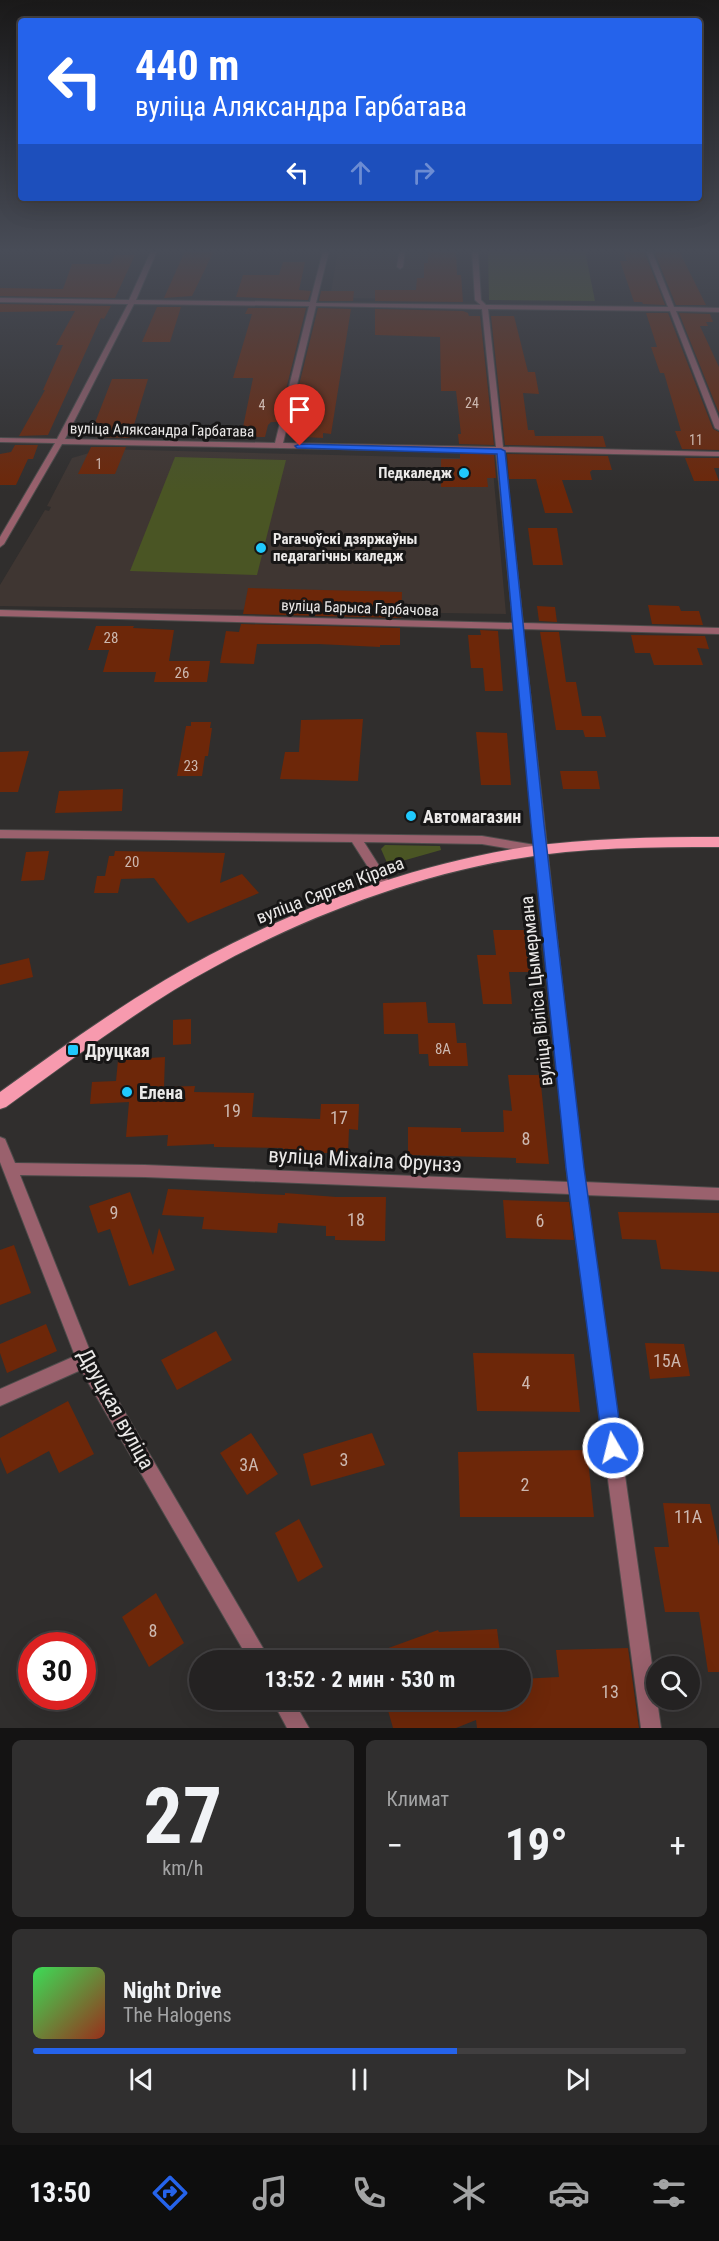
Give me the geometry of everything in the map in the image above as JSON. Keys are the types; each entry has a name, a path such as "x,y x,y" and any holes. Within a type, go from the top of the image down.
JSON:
{"main road":[{"name":"вуліца Сяргея Кірава","path":"0,1102 122,1016 194,971 265,934 386,886 483,860 541,850 642,843 719,842"}],"street":[{"path":"0,544 60,441 116,332"},
{"path":"278,446 307,332"},
{"name":"вуліца Віліса Цымермана","path":"488,332 578,1190 651,1728"},
{"path":"681,332 719,428"},
{"name":"вуліца Аляксандра Гарбатава","path":"0,440 719,454"},
{"name":"вуліца Барыса Гарбачова","path":"0,613 719,631"},
{"path":"0,834 482,840 541,850"},
{"path":"356,839 386,886"},
{"name":"Друцкая вуліца","path":"0,1143 85,1360 254,1650"},
{"name":"вуліца Міхаіла Фрунзэ","path":"10,1169 145,1171 719,1194"},
{"path":"0,1398 85,1360"},
{"path":"288,1710 299,1728"}],"shaded area":[{"name":"Рагачоўскі дзяржаўны педагагічны каледж","path":"103,449 492,459 506,614 0,606 0,585 45,510 49,511 51,507 47,506 72,458"}],"green space":[{"path":"175,457 286,460 257,575 130,571"},
{"path":"385,845 440,846 441,850 388,865 381,849"}],"building":[{"path":"63,332 95,332 48,435 19,436 45,390 43,390 63,345 56,345"},
{"path":"146,332 173,332 170,342 142,342"},
{"path":"247,332 300,332 278,422 271,422 268,425 265,437 241,437 253,378 233,378"},
{"path":"312,332 347,332 331,434 323,433 323,438 304,437 306,423 290,422"},
{"path":"375,332 482,332 494,445 459,444 458,434 461,434 456,391 441,391 440,337 375,335"},
{"path":"493,332 518,332 528,372 535,372 539,394 523,393 528,430 534,430 535,436 603,436 606,447 505,445"},
{"path":"652,332 675,332 713,429 719,432 719,450 682,449 675,431 681,431 664,373 660,373 651,347 657,347"},
{"path":"686,332 703,332 719,367 719,413"},
{"path":"112,379 148,379 130,438 95,437 97,433 91,433"},
{"path":"15,445 38,445 33,459 28,459 16,485 0,485 0,454 11,452"},
{"path":"91,447 126,447 115,474 78,474"},
{"name":"Педкаледж","path":"460,454 494,454 496,478 487,478 488,487 441,487 441,459 460,459"},
{"path":"507,454 608,456 612,470 592,470 590,472 592,480 562,480 573,513 545,513 536,479 509,479"},
{"path":"685,458 719,458 719,468 714,468 719,481 694,481"},
{"path":"528,528 557,528 563,565 533,565"},
{"path":"248,588 402,592 401,618 243,614"},
{"path":"648,605 679,606 681,611 699,611 703,625 652,624"},
{"path":"537,606 555,607 557,622 539,621"},
{"path":"241,624 400,628 400,645 380,645 380,647 257,644 254,664 220,663 226,631 239,632"},
{"path":"96,626 134,626 133,628 174,630 169,661 210,661 207,682 154,682 156,672 103,672 109,650 88,650"},
{"path":"480,630 498,631 503,691 485,691 483,668 471,668 468,635 481,635"},
{"path":"540,632 559,632 566,682 576,682 582,716 601,716 606,737 585,737 583,730 556,730"},
{"path":"631,635 705,636 709,649 697,648 703,665 654,665 650,653 635,653"},
{"path":"363,719 358,781 280,779 285,752 299,752 301,720"},
{"path":"191,722 211,722 208,756 205,756 202,776 177,776 186,726 191,726"},
{"path":"476,732 507,733 511,785 481,785"},
{"path":"29,751 18,792 0,792 0,752"},
{"path":"560,771 597,771 600,789 563,789"},
{"path":"123,789 122,811 55,813 59,791"},
{"path":"49,851 44,880 21,881 26,852"},
{"path":"115,851 225,853 220,883 242,874 259,893 188,923 154,878 121,879 118,893 94,893 97,876 105,876 109,856 114,856"},
{"path":"493,930 525,930 531,972 509,972 512,1004 483,1004 477,955 496,955"},
{"path":"29,958 33,977 0,985 0,965"},
{"path":"426,1002 428,1023 455,1023 457,1043 466,1043 468,1066 429,1066 428,1054 419,1054 418,1034 384,1034 383,1003"},
{"path":"191,1019 191,1044 173,1045 173,1020"},
{"path":"165,1057 164,1087 195,1086 194,1092 254,1093 252,1117 320,1119 321,1104 359,1104 358,1130 349,1129 348,1153 283,1153 283,1148 214,1147 214,1144 167,1146 168,1135 126,1137 129,1102 90,1104 92,1082 116,1081 118,1060"},
{"path":"508,1075 540,1075 549,1164 516,1163 516,1158 408,1155 408,1127 461,1128 461,1132 504,1132 503,1110 512,1111"},
{"path":"168,1189 336,1197 386,1197 385,1241 335,1240 335,1236 326,1236 326,1226 278,1223 277,1233 202,1229 204,1217 162,1215"},
{"path":"130,1192 153,1255 159,1228 175,1270 129,1286 110,1229 98,1233 89,1206"},
{"path":"503,1200 569,1202 574,1240 506,1238"},
{"path":"618,1212 719,1213 719,1272 661,1269 656,1240 622,1239"},
{"path":"14,1245 31,1293 0,1305 0,1250"},
{"path":"46,1324 57,1351 7,1373 0,1353 0,1344"},
{"path":"216,1331 232,1360 177,1390 161,1360"},
{"path":"645,1343 684,1344 690,1376 650,1379"},
{"path":"473,1353 574,1354 580,1412 477,1411"},
{"path":"68,1401 94,1454 59,1473 49,1451 7,1474 0,1457 0,1438"},
{"path":"251,1433 278,1474 247,1495 220,1453"},
{"path":"372,1433 385,1465 311,1486 303,1454"},
{"path":"587,1450 594,1517 460,1517 458,1452"},
{"path":"663,1503 710,1504 719,1546 719,1672 708,1672 699,1612 665,1612 654,1547 669,1547"},
{"path":"299,1519 323,1567 298,1582 275,1533"},
{"path":"156,1593 184,1643 149,1667 122,1617"},
{"path":"497,1629 500,1650 383,1650 438,1630 439,1632"},
{"path":"628,1648 639,1728 477,1728 476,1720 456,1728 393,1728 388,1710 531,1710 531,1678 559,1677 556,1650"}],"place":[{"name":"Педкаледж","path":"464,473"},
{"name":"Рагачоўскі дзяржаўны педагагічны каледж","path":"261,548"},
{"name":"Автомагазин","path":"411,816"},
{"name":"Друцкая","path":"73,1050"},
{"name":"Елена","path":"127,1092"}],"route":[{"path":"300,446 501,451 537,824 575,1168 613,1448"}]}
